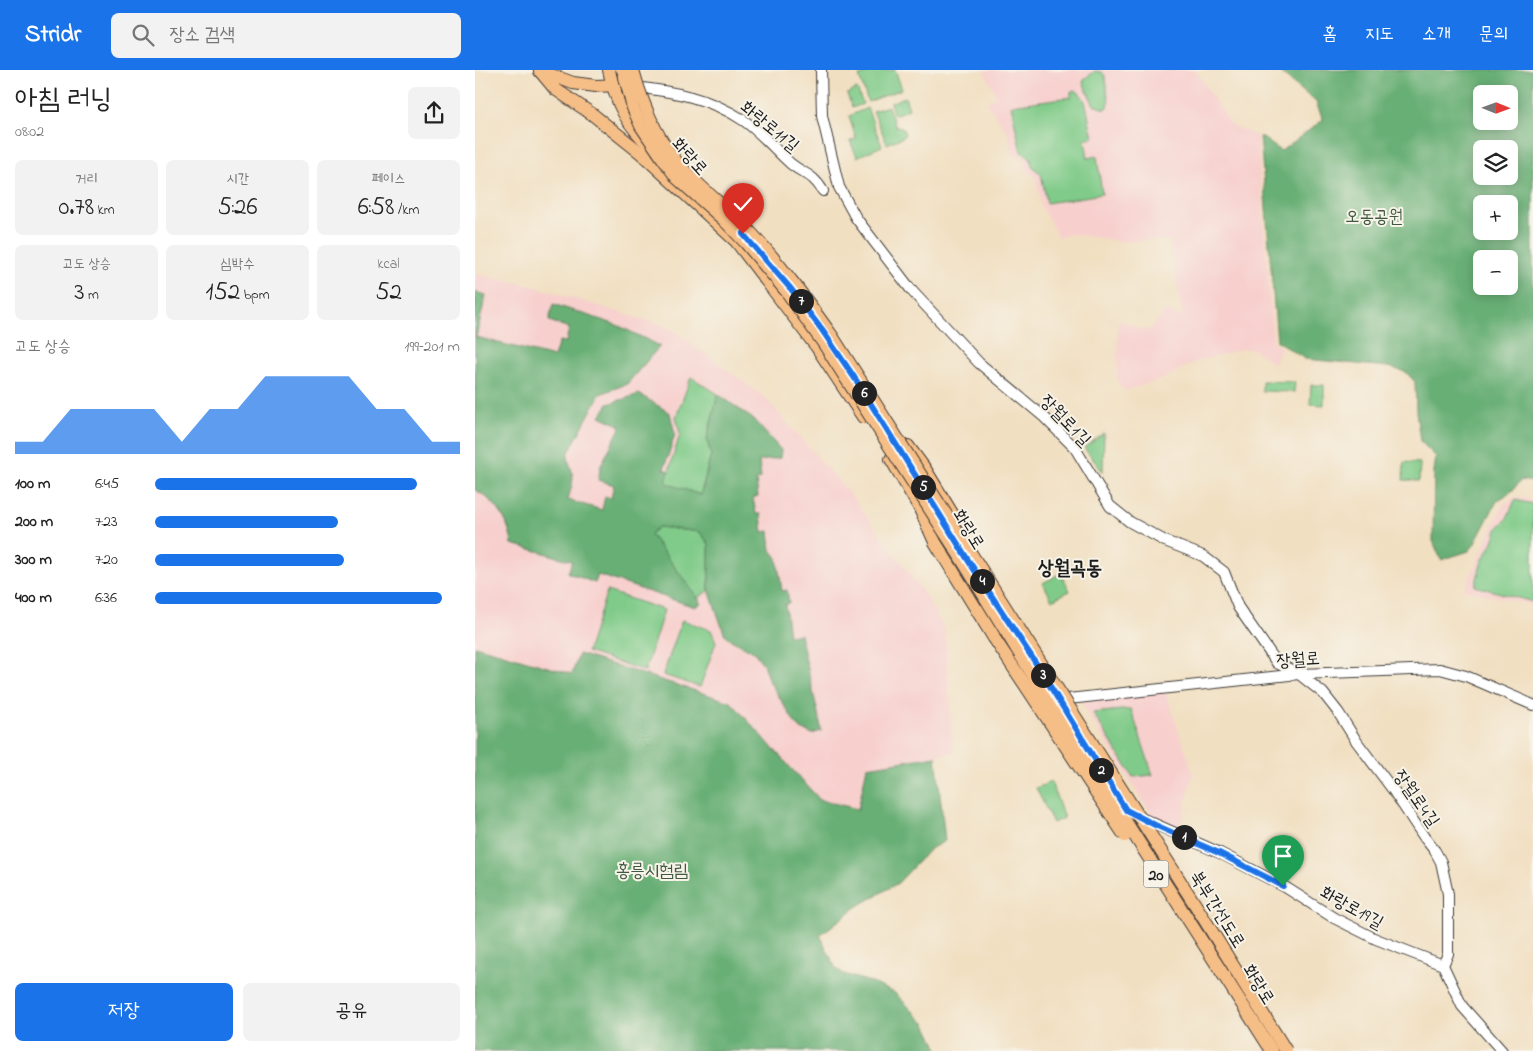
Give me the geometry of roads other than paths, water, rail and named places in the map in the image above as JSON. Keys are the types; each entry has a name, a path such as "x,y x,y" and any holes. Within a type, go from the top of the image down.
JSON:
{"main road":[{"path":"539,70 573,83 596,86 630,86"},
{"name":"화랑로","path":"539,70 555,89 592,114 659,168 719,224 749,256 826,360 890,458 921,512 1057,724 1119,814 1265,1051"},
{"path":"609,70 612,85 630,125 665,159"},
{"name":"화랑로","path":"625,70 635,104 665,159 743,234 791,289 822,330 875,409 968,560 1059,700 1126,810 1257,1011 1278,1051"},
{"name":"북부간선도로","path":"625,70 628,92 639,120 659,154 677,178 724,220 745,242 787,292 824,344 1272,1051"},
{"name":"북부간선도로","path":"633,70 638,89 651,120 671,154 685,172 752,234 786,272 832,336 1196,906 1286,1051"},
{"path":"875,409 909,447 925,469 962,530 1143,809 1173,860 1196,906"},
{"path":"921,512 935,542 994,638 1153,877 1170,891"}],"street":[{"name":"장월로1길","path":"821,70 822,116 839,188 856,218 917,297 979,363 1044,416 1075,448 1110,506 1130,522 1165,541 1203,556 1224,572 1238,607 1277,662 1299,674"},
{"name":"화랑로11길","path":"630,86 657,89 692,97 723,108 743,120 792,165 817,180 823,191"},
{"name":"장월로","path":"1059,700 1299,674 1440,669 1466,676 1533,705"},
{"name":"장월로4길","path":"1299,674 1323,692 1438,856 1448,894 1448,954 1443,965"},
{"name":"화랑로19길","path":"1126,810 1219,853 1283,886 1334,918 1376,939 1443,965"},
{"path":"1443,965 1462,1006 1502,1051"}],"district":[{"name":"상월곡동","path":"1070,567"}],"park label":[{"name":"오동공원","path":"1374,216"},
{"name":"홍릉시험림","path":"652,870"}]}
